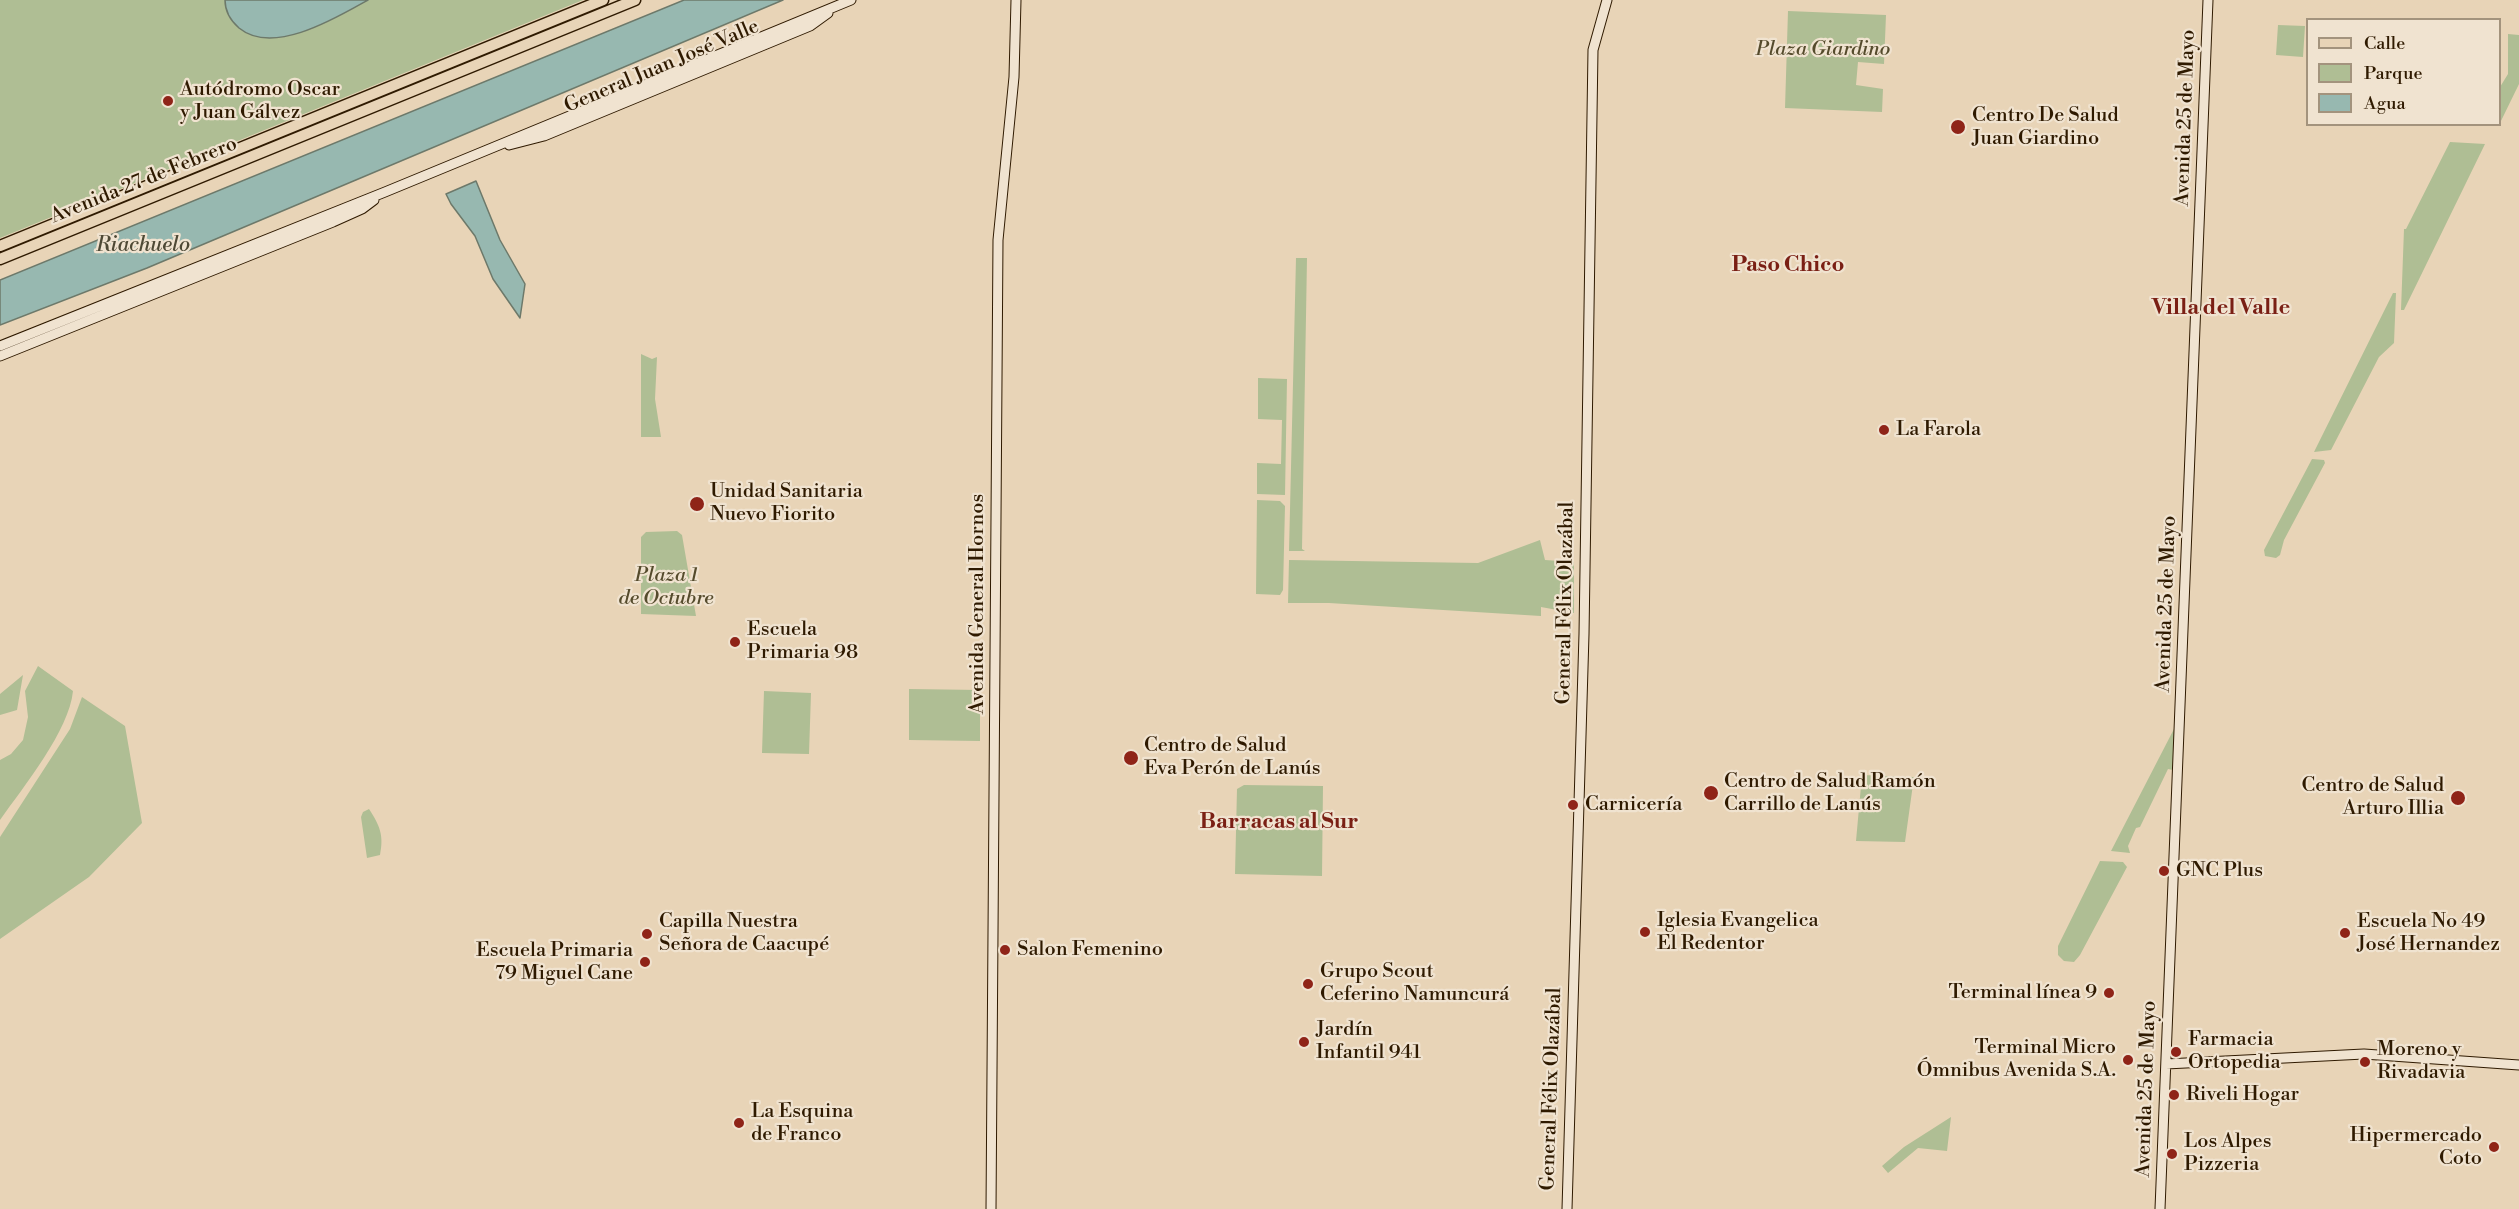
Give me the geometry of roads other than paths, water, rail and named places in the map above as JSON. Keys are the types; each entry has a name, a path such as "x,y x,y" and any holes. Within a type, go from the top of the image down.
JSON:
{"main road":[{"name":"Avenida 27 de Febrero","path":"0,246 603,0"},
{"name":"Avenida 27 de Febrero","path":"0,259 635,0"}],"street":[{"name":"General Juan José Valle","path":"0,346 385,192 851,0"},
{"name":"Avenida General Hornos","path":"991,1209 998,251 1014,77 1016,0"},
{"name":"General Félix Olazábal","path":"1567,1209 1584,634 1593,50 1607,0"},
{"name":"Avenida 25 de Mayo","path":"2160,1209 2208,0"},
{"name":"General Juan José Valle","path":"0,356 333,222 362,209 385,192"},
{"path":"2166,1064 2364,1054 2519,1065"}],"water":[{"path":"225,0 368,0 304,31 269,38 253,36 239,28 229,16"},
{"name":"Riachuelo","path":"684,0 783,0 147,268 0,325 0,280"},
{"path":"476,181 500,240 525,284 520,318 493,279 475,236 446,194"}],"place":[{"name":"Autódromo Oscar y Juan Gálvez","path":"168,101"},
{"name":"Centro De Salud Juan Giardino","path":"1958,127"},
{"name":"La Farola","path":"1884,430"},
{"name":"Unidad Sanitaria Nuevo Fiorito","path":"697,504"},
{"name":"Escuela Primaria 98","path":"735,642"},
{"name":"Centro de Salud Eva Perón de Lanús","path":"1131,758"},
{"name":"Centro de Salud Ramón Carrillo de Lanús","path":"1711,793"},
{"name":"Centro de Salud Arturo Illia","path":"2458,798"},
{"name":"Carnicería","path":"1573,805"},
{"name":"GNC Plus","path":"2164,871"},
{"name":"Iglesia Evangelica El Redentor","path":"1645,932"},
{"name":"Escuela No 49 José Hernandez","path":"2345,933"},
{"name":"Capilla Nuestra Señora de Caacupé","path":"647,934"},
{"name":"Salon Femenino","path":"1005,950"},
{"name":"Escuela Primaria 79 Miguel Cane","path":"645,962"},
{"name":"Grupo Scout Ceferino Namuncurá","path":"1308,984"},
{"name":"Terminal línea 9","path":"2109,993"},
{"name":"Jardín Infantil 941","path":"1304,1042"},
{"name":"Farmacia Ortopedia","path":"2176,1052"},
{"name":"Terminal Micro Ómnibus Avenida S.A.","path":"2128,1060"},
{"name":"Moreno y Rivadavia","path":"2365,1062"},
{"name":"Riveli Hogar","path":"2174,1095"},
{"name":"La Esquina de Franco","path":"739,1123"},
{"name":"Hipermercado Coto","path":"2494,1147"},
{"name":"Los Alpes Pizzeria","path":"2172,1154"}],"district":[{"name":"Paso Chico","path":"1788,266"},
{"name":"Villa del Valle","path":"2221,309"},
{"name":"Barracas al Sur","path":"1279,823"}],"park label":[{"name":"Plaza Giardino","path":"1823,50"},
{"name":"Plaza 1 de Octubre","path":"666,588"}]}
